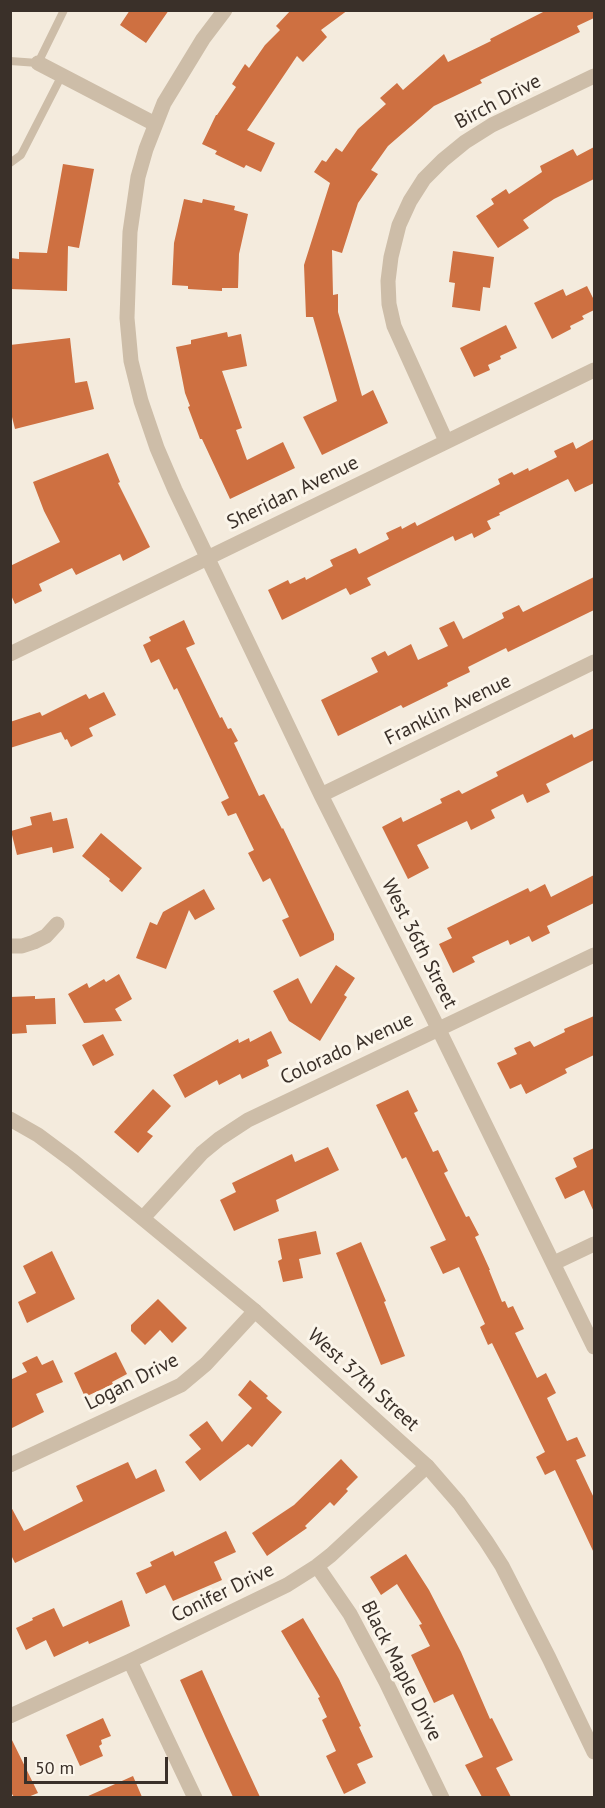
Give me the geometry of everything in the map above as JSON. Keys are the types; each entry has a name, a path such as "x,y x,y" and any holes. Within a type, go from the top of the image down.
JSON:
{"street":[{"name":"West 36th Street","path":"225,10 202,39 175,83 155,124 138,177 130,232 127,318 131,361 141,401 157,448 321,795 594,1347"},
{"path":"38,63 155,124"},
{"name":"Birch Drive","path":"446,441 394,326 389,304 390,265 399,225 424,179 458,148 492,125 594,76"},
{"name":"Sheridan Avenue","path":"10,654 594,370"},
{"name":"Franklin Avenue","path":"321,795 594,662"},
{"path":"10,946 22,946 34,942 46,936 57,924"},
{"name":"Colorado Avenue","path":"144,1218 202,1153 248,1120 594,955"},
{"name":"West 37th Street","path":"10,1119 38,1135 144,1218 255,1311 427,1466 459,1503 502,1566 594,1752"},
{"path":"554,1263 594,1244"},
{"name":"Logan Drive","path":"10,1465 181,1386 206,1364 255,1311"},
{"name":"Conifer Drive","path":"10,1716 287,1585 317,1566 427,1466"},
{"name":"Black Maple Drive","path":"317,1566 350,1614 442,1797"},
{"path":"130,1661 195,1797"}],"lane":[{"path":"10,61 38,63 64,10"},
{"path":"10,163 21,155 62,75"}],"building":[{"path":"130,10 169,10 146,43 120,25"},
{"path":"291,10 348,10 321,30 327,37 303,62 297,56 247,130 275,143 261,172 246,165 244,168 215,154 217,151 202,144 216,115 236,87 232,84 245,64 249,68 265,45 280,30 276,26"},
{"path":"547,10 594,10 594,18 577,26 580,32 480,80 482,83 434,106 388,146 371,170 378,174 358,203 342,253 332,250 333,295 338,294 338,312 362,396 373,390 388,423 322,455 303,417 337,401 313,317 306,317 304,265 330,183 314,172 322,160 326,162 336,148 342,152 358,129 386,104 380,98 397,83 403,90 444,54 448,62"},
{"path":"594,147 594,179 554,199 523,220 529,228 498,248 476,216 494,204 491,199 506,189 509,194 542,172 540,166 573,149 577,156"},
{"path":"63,164 94,169 79,248 68,246 67,291 10,289 10,258 19,259 19,252 47,253"},
{"path":"184,199 202,203 203,199 235,206 234,210 248,214 239,254 238,288 222,288 222,291 188,289 188,286 172,285 174,243"},
{"path":"453,251 494,257 490,288 483,287 480,311 452,307 455,283 449,282"},
{"path":"587,286 594,300 594,310 582,316 584,319 570,326 571,329 552,339 534,303 563,289 566,296"},
{"path":"506,325 517,348 488,365 490,370 474,377 460,348"},
{"path":"227,332 228,337 241,334 247,366 222,371 242,428 236,430 247,460 283,442 295,468 230,499 200,439 188,407 190,406 185,393 176,347 191,344 191,340"},
{"path":"70,338 75,383 87,381 94,409 15,429 10,409 10,345"},
{"path":"594,439 594,483 575,492 568,479 499,513 500,515 487,521 491,529 474,538 472,533 455,541 453,536 367,578 371,585 350,595 346,588 282,620 268,590 288,580 290,584 305,577 306,580 333,566 330,560 356,548 359,554 389,539 386,533 401,526 402,529 415,522 417,526 500,484 498,479 512,472 514,475 528,468 529,471 557,457 554,451 573,442 576,449"},
{"path":"108,453 120,482 118,483 150,547 123,561 120,554 76,575 72,568 39,584 42,591 15,604 10,593 10,566 60,542 44,511 33,482"},
{"path":"594,577 594,610 508,652 506,648 468,667 470,672 447,683 448,686 403,708 401,705 338,736 321,700 378,672 371,658 385,651 388,656 411,644 418,660 448,646 439,628 454,621 463,639 504,618 502,613 519,605 523,612"},
{"path":"184,620 195,644 186,648 220,718 222,717 228,729 231,728 238,741 234,743 259,796 264,794 283,828 334,934 334,940 300,957 282,920 289,917 270,878 263,882 248,853 254,850 236,813 228,816 221,802 229,798 177,688 174,690 159,659 151,663 143,645 151,641 149,637"},
{"path":"104,692 116,715 89,728 93,736 71,747 61,732 10,748 10,722 40,712 42,716 86,694 89,699"},
{"path":"594,728 594,760 546,784 550,792 527,803 523,794 491,810 495,818 471,830 467,821 417,845 429,868 408,879 382,827 401,817 403,822 442,803 440,799 459,790 462,794 498,776 496,772 572,734 574,738"},
{"path":"51,812 53,821 67,818 74,848 53,853 52,847 17,855 11,831 32,825 30,817"},
{"path":"101,833 142,868 122,892 82,856"},
{"path":"594,875 594,903 547,926 550,933 532,942 529,936 510,945 508,940 472,957 475,962 453,973 439,944 452,938 447,928 528,888 530,892 545,884 551,897"},
{"path":"204,889 215,909 195,920 189,910 166,969 136,958 150,922 157,925 163,912"},
{"path":"336,965 355,978 344,995 347,997 320,1041 289,1021 273,991 298,978 311,1004"},
{"path":"119,974 132,999 115,1009 122,1021 84,1023 68,994 87,983 89,988 104,979 106,982"},
{"path":"35,996 35,999 55,998 56,1024 26,1025 27,1033 10,1034 10,997"},
{"path":"594,1016 594,1055 565,1069 567,1073 526,1094 521,1084 510,1089 497,1063 517,1054 514,1048 530,1041 534,1047 565,1032 564,1029"},
{"path":"271,1031 282,1053 267,1060 269,1066 242,1079 240,1074 219,1085 217,1080 185,1098 173,1075 238,1039 239,1043 249,1038 250,1042"},
{"path":"103,1034 114,1055 93,1066 82,1045"},
{"path":"153,1089 171,1106 147,1132 153,1136 138,1153 114,1132"},
{"path":"408,1090 418,1111 414,1113 433,1152 438,1150 448,1171 444,1173 466,1217 469,1216 479,1235 475,1237 502,1302 505,1301 508,1308 513,1306 524,1329 515,1333 537,1378 546,1373 556,1393 547,1398 567,1441 577,1437 586,1456 576,1460 594,1498 594,1553 555,1470 545,1475 536,1457 545,1452 492,1343 488,1345 480,1327 485,1324 459,1267 443,1274 430,1247 446,1240 406,1157 402,1159 376,1105"},
{"path":"328,1147 339,1170 276,1200 279,1211 234,1231 220,1200 236,1192 232,1183 292,1154 295,1162"},
{"path":"594,1148 594,1212 584,1190 565,1199 555,1178 577,1167 573,1158"},
{"path":"316,1231 321,1254 299,1259 303,1278 283,1282 278,1261 282,1259 278,1239"},
{"path":"361,1242 386,1301 384,1302 405,1356 381,1365 336,1253"},
{"path":"52,1251 75,1299 27,1323 18,1302 36,1293 23,1266"},
{"path":"158,1299 187,1328 172,1343 160,1330 145,1345 131,1331 131,1325"},
{"path":"116,1352 127,1374 112,1382 113,1384 85,1397 74,1373"},
{"path":"37,1356 42,1365 53,1360 63,1382 36,1394 44,1412 10,1429 10,1380 27,1372 22,1363"},
{"path":"250,1380 282,1412 252,1447 248,1444 200,1481 185,1462 201,1449 189,1435 207,1421 222,1442 252,1408 238,1395"},
{"path":"341,1459 358,1477 346,1489 348,1491 334,1506 330,1502 305,1526 307,1528 267,1556 252,1533 294,1505"},
{"path":"128,1462 136,1479 156,1469 165,1491 15,1563 10,1553 10,1505 24,1531 83,1501 76,1486"},
{"path":"226,1531 236,1552 214,1562 222,1580 173,1601 165,1585 146,1594 136,1573 152,1566 150,1562 173,1551 175,1556"},
{"path":"406,1554 429,1590 461,1652 490,1719 492,1718 513,1760 496,1768 511,1797 482,1797 465,1765 483,1757 453,1694 434,1703 411,1655 430,1646 419,1625 422,1624 397,1584 381,1595 370,1577"},
{"path":"122,1600 130,1626 89,1644 88,1641 54,1657 46,1640 26,1650 16,1628 54,1608 63,1627"},
{"path":"303,1618 339,1679 373,1757 357,1764 366,1783 344,1794 326,1756 336,1751 322,1720 327,1717 318,1698 320,1697 281,1631"},
{"path":"202,1670 260,1797 233,1797 205,1736 180,1680"},
{"path":"103,1718 111,1736 101,1740 102,1744 99,1746 103,1756 80,1766 66,1735"},
{"path":"10,1736 38,1793 28,1797 14,1797 10,1791"},
{"path":"133,1776 142,1797 86,1797"}]}
